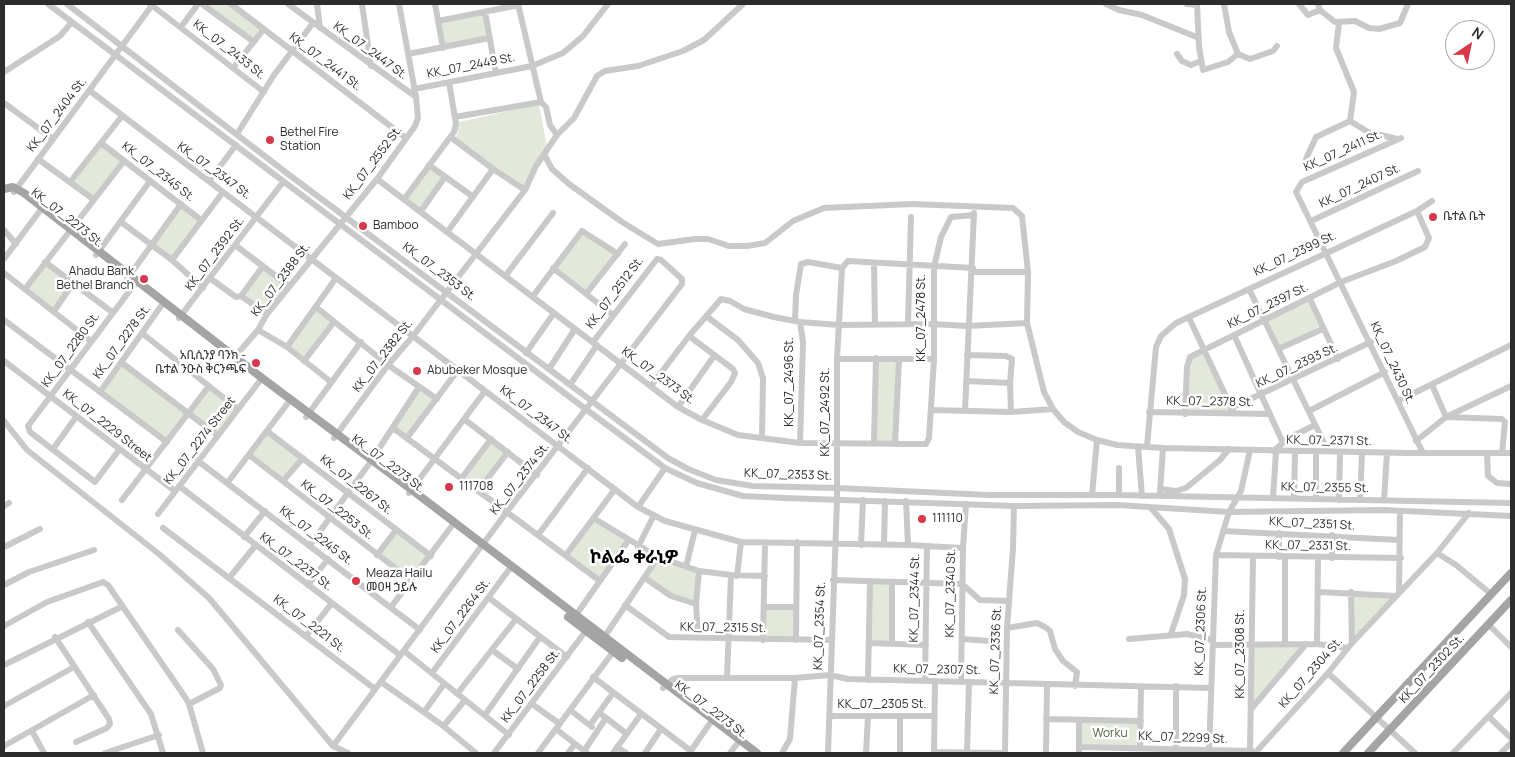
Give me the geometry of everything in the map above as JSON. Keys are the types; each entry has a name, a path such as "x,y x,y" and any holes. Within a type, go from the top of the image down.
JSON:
{"main road":[{"path":"4,189 15,190"},
{"path":"4,194 15,190"},
{"name":"KK_07_2273 St.","path":"15,190 260,380 411,492 602,640 739,742 757,753"},
{"name":"KK_07_2302 St.","path":"1343,753 1511,573"},
{"name":"KK_07_2302 St.","path":"1368,753 1511,600"},
{"name":"KK_07_2273 St.","path":"739,742 750,753"}],"street":[{"name":"KK_07_2353 St.","path":"48,4 665,468 697,483 743,496 1014,506 1117,506 1229,512"},
{"name":"KK_07_2353 St.","path":"67,4 288,174 526,353 668,458 688,469 716,480 754,486 988,495 1119,495 1238,498"},
{"name":"KK_07_2404 St.","path":"15,190 90,91 152,4"},
{"name":"KK_07_2433 St.","path":"152,4 264,92"},
{"path":"181,27 200,4 254,42"},
{"name":"KK_07_2441 St.","path":"231,4 406,138"},
{"name":"KK_07_2447 St.","path":"288,4 416,97"},
{"path":"317,4 320,28"},
{"path":"362,4 371,66"},
{"name":"KK_07_2552 St.","path":"346,218 377,179 418,118 399,4"},
{"path":"435,4 443,48"},
{"path":"438,20 518,4 541,102 546,107 550,125 557,135"},
{"name":"KK_07_2449 St.","path":"414,88 532,66 563,53 577,43 608,4"},
{"name":"KK_07_2382 St.","path":"335,436 388,365 413,336 526,190 536,166 557,135 574,118 598,76 613,69 638,66 683,51 704,40 743,4"},
{"path":"1106,4 1119,10 1142,15 1199,38"},
{"path":"1187,4 1197,5 1202,68 1207,70 1228,62 1238,54"},
{"path":"1224,4 1229,32 1238,50 1238,54"},
{"path":"1299,4 1308,15 1319,7 1328,18 1339,23 1355,21 1369,28 1379,29 1395,26 1403,20 1408,4"},
{"path":"485,12 496,73"},
{"path":"4,72 60,36 72,22"},
{"path":"236,134 292,50 313,23"},
{"path":"1306,159 1316,137 1350,121 1354,92 1336,48 1339,23"},
{"path":"233,68 264,29"},
{"path":"408,54 489,38"},
{"path":"1238,54 1250,59 1274,50 1276,46"},
{"path":"1177,54 1182,61 1191,65 1201,61"},
{"path":"405,198 452,138 456,124 449,82"},
{"name":"KK_07_2347 St.","path":"90,91 638,507 695,530 741,542 797,542 963,548"},
{"path":"455,117 541,102"},
{"path":"4,103 53,139"},
{"path":"70,182 122,116"},
{"name":"KK_07_2411 St.","path":"1297,187 1302,182 1399,138 1368,132 1350,121"},
{"path":"452,138 493,170 526,190"},
{"name":"KK_07_2345 St.","path":"101,143 201,220"},
{"path":"243,151 249,144"},
{"path":"209,181 236,145"},
{"path":"544,154 552,170 569,184 622,222 658,244 695,239 708,239 729,246 756,244 765,242 793,221 824,208 912,204 1009,207 1017,210 1022,216 1028,272 1027,323 1044,392 1053,409 1011,412 931,410"},
{"path":"38,158 93,199"},
{"path":"25,289 124,161"},
{"path":"429,165 472,196"},
{"path":"448,230 493,170"},
{"name":"KK_07_2407 St.","path":"1311,221 1418,170"},
{"path":"421,211 446,177"},
{"name":"KK_07_2373 St.","path":"377,179 448,230 678,407 702,420 738,434 800,443 874,442 926,444"},
{"path":"97,253 150,181"},
{"name":"KK_07_2392 St.","path":"180,317 211,279 283,182"},
{"name":"KK_07_2430 St.","path":"1297,187 1296,192 1371,342 1423,453"},
{"path":"172,260 223,192"},
{"name":"KK_07_2399 St.","path":"1149,412 1158,340 1176,323 1417,211 1432,201"},
{"path":"128,277 181,204"},
{"path":"965,411 967,326 973,270 974,207"},
{"path":"4,259 41,210"},
{"path":"1341,282 1396,261 1427,244 1429,238 1417,211"},
{"path":"506,275 553,212"},
{"name":"KK_07_2478 St.","path":"926,444 929,438 934,359 932,324 934,267 941,237 951,218 974,215"},
{"path":"908,324 911,217"},
{"name":"KK_07_2388 St.","path":"233,358 258,330 267,314 311,258 346,218"},
{"path":"121,222 172,260 203,288"},
{"path":"4,230 16,244"},
{"path":"533,296 582,231 618,254"},
{"path":"586,294 625,244"},
{"path":"235,245 289,286"},
{"name":"KK_07_2512 St.","path":"570,385 613,315 657,259"},
{"name":"KK_07_2374 St.","path":"333,746 506,513 593,403 682,284 679,276 661,260 657,259"},
{"path":"842,268 848,261 998,272 1028,272"},
{"path":"45,262 112,312"},
{"name":"KK_07_2496 St.","path":"800,443 803,342 797,321 796,295 801,264 808,262 842,268"},
{"path":"874,263 875,324"},
{"path":"211,279 236,298 242,296 263,266"},
{"path":"553,268 613,315"},
{"name":"KK_07_2492 St.","path":"837,500 837,359 842,268"},
{"path":"4,273 91,341"},
{"path":"287,348 336,278"},
{"path":"54,311 74,282"},
{"name":"KK_07_2397 St.","path":"1185,414 1187,360 1205,349 1310,299 1341,282"},
{"name":"KK_07_2280 St.","path":"54,449 28,429 28,426 135,283"},
{"path":"1249,289 1328,451"},
{"path":"242,296 267,314"},
{"path":"651,386 689,336 721,299 730,300 751,311 797,321 839,325 932,324 967,326 1027,323"},
{"path":"1310,299 1338,359"},
{"name":"KK_07_2278 St.","path":"100,392 122,364 163,304"},
{"path":"316,307 388,365 437,399"},
{"path":"526,353 554,313"},
{"path":"706,316 738,340 758,363 763,378 762,437"},
{"path":"1189,318 1233,412"},
{"path":"4,320 167,442"},
{"path":"304,361 334,322"},
{"path":"549,369 575,329"},
{"path":"1278,349 1323,329"},
{"path":"258,330 287,348 331,382"},
{"path":"143,334 238,410"},
{"path":"1234,335 1284,443"},
{"path":"689,336 733,369 735,373 731,382 702,420"},
{"path":"307,415 361,342"},
{"name":"KK_07_2393 St.","path":"1233,412 1262,394 1371,342"},
{"path":"1398,401 1511,346"},
{"path":"967,355 1006,356 1012,359 1010,383 1011,412"},
{"path":"678,407 714,356"},
{"path":"874,442 876,358"},
{"path":"837,359 934,359"},
{"path":"895,444 899,360"},
{"name":"KK_07_2229 Street","path":"4,361 146,470 177,488"},
{"path":"122,364 217,435"},
{"path":"407,438 458,370"},
{"path":"1308,411 1385,372"},
{"name":"KK_07_2274 Street","path":"158,514 260,380"},
{"path":"966,381 1010,383"},
{"path":"1432,385 1446,417"},
{"path":"122,500 209,386"},
{"path":"1416,441 1446,417 1511,386"},
{"path":"310,544 370,462 419,387"},
{"path":"411,492 486,391"},
{"path":"228,482 268,432 289,401"},
{"name":"KK_07_2371 St.","path":"1053,409 1064,422 1078,432 1117,446 1274,452 1328,451 1487,454 1511,452"},
{"path":"1147,446 1149,412"},
{"name":"KK_07_2378 St.","path":"1149,412 1270,414"},
{"path":"76,417 54,449 97,482 119,450"},
{"path":"1446,417 1502,419 1505,422 1502,453"},
{"path":"464,419 537,475"},
{"path":"4,420 27,450 159,554 209,598 333,746 348,753"},
{"path":"1274,498 1274,452 1284,443 1315,425"},
{"path":"393,428 600,581"},
{"name":"KK_07_2267 St.","path":"268,432 431,556"},
{"path":"461,479 491,439"},
{"path":"1092,495 1097,440"},
{"path":"1138,447 1142,496"},
{"path":"1160,497 1163,448"},
{"path":"1160,489 1181,490 1220,460 1229,449"},
{"name":"KK_07_2306 St.","path":"1209,752 1216,555 1229,512 1238,498 1247,474 1250,450"},
{"path":"478,491 508,452"},
{"path":"1294,499 1296,452"},
{"path":"1316,452 1316,499"},
{"path":"1339,500 1340,452"},
{"path":"1360,500 1362,453"},
{"path":"1384,500 1387,453"},
{"path":"1487,454 1488,476 1497,483 1511,484"},
{"name":"KK_07_2253 St.","path":"249,455 412,581"},
{"path":"283,481 303,458"},
{"name":"KK_07_2245 St.","path":"198,461 310,544 420,630"},
{"path":"538,535 588,468"},
{"path":"638,507 665,468"},
{"path":"1119,468 1119,495"},
{"name":"KK_07_2237 St.","path":"177,488 332,603 432,673 508,735"},
{"path":"566,555 616,490"},
{"name":"KK_07_2355 St.","path":"1238,498 1511,503"},
{"name":"KK_07_2354 St.","path":"828,753 837,500"},
{"path":"862,545 863,500"},
{"path":"884,545 885,501"},
{"path":"906,501 908,545"},
{"name":"KK_07_2340 St.","path":"961,682 963,548 966,504"},
{"path":"1009,600 1014,506"},
{"path":"1151,508 1167,524 1185,579 1184,595 1172,634"},
{"path":"244,537 265,511"},
{"path":"1397,594 1400,558 1400,511"},
{"name":"KK_07_2355 St.","path":"1229,512 1400,511 1511,516"},
{"path":"1319,592 1397,594 1437,553 1469,514"},
{"path":"638,547 654,515"},
{"path":"595,519 638,547 658,557 699,571 765,576"},
{"path":"391,607 431,556 452,525"},
{"name":"KK_07_2221 St.","path":"163,528 230,577 374,689"},
{"path":"4,547 40,529"},
{"path":"377,555 396,530"},
{"path":"686,566 695,530"},
{"name":"KK_07_2351 St.","path":"1223,531 1332,535 1399,540"},
{"path":"1279,533 1282,557 1284,644"},
{"path":"1332,535 1332,558"},
{"path":"574,618 628,541"},
{"path":"727,676 734,575 741,542"},
{"path":"796,640 797,542"},
{"path":"763,640 765,543"},
{"path":"230,577 255,546"},
{"name":"KK_07_2344 St.","path":"925,681 927,546"},
{"path":"4,585 29,572 94,550"},
{"path":"1437,553 1456,564 1491,594"},
{"name":"KK_07_2331 St.","path":"1216,555 1400,558"},
{"path":"602,640 658,557"},
{"name":"KK_07_2308 St.","path":"1252,557 1252,708 1254,752"},
{"path":"1317,644 1318,558"},
{"path":"308,585 328,559"},
{"name":"KK_07_2264 St.","path":"432,673 510,569"},
{"path":"698,638 696,604 699,571"},
{"path":"645,578 671,596 696,604"},
{"path":"833,580 962,584"},
{"path":"4,626 47,602 97,582 103,582 108,585 189,704 203,753"},
{"path":"868,680 870,582"},
{"path":"892,582 892,644"},
{"name":"KK_07_2336 St.","path":"962,584 980,600 1009,600 1005,753"},
{"path":"1128,639 1172,634 1193,634 1212,642 1350,646 1351,592"},
{"name":"KK_07_2304 St.","path":"1254,752 1328,673 1397,594"},
{"path":"489,598 567,657"},
{"path":"306,636 332,603"},
{"name":"KK_07_2315 St.","path":"625,605 669,637 831,640"},
{"path":"4,665 121,606"},
{"path":"764,607 796,607"},
{"path":"457,694 516,619"},
{"path":"88,622 147,707 159,736 163,753"},
{"path":"1007,628 1030,623 1041,624 1050,631 1056,649 1063,661 1077,672 1075,686"},
{"path":"1489,625 1511,647"},
{"name":"KK_07_2258 St.","path":"494,753 588,629"},
{"path":"178,630 213,669 220,685 220,688 189,704"},
{"path":"485,715 540,637"},
{"path":"55,638 109,719 110,724 108,728 76,742"},
{"path":"962,639 990,641"},
{"path":"869,643 926,645"},
{"path":"1252,708 1306,644"},
{"path":"538,753 615,649"},
{"path":"492,650 518,668"},
{"path":"4,706 74,667"},
{"path":"1328,673 1415,753"},
{"name":"KK_07_2307 St.","path":"664,686 678,678 727,676 794,678 830,675 848,680 1210,688"},
{"path":"593,678 690,752 712,721"},
{"path":"782,753 790,739 794,678"},
{"path":"935,681 933,716 934,753 1005,753"},
{"path":"381,682 424,712 476,753"},
{"path":"967,753 969,682"},
{"path":"424,712 444,684"},
{"path":"1046,753 1047,685"},
{"path":"1140,748 1141,686"},
{"path":"1176,686 1176,751"},
{"path":"590,725 613,693"},
{"path":"1453,753 1511,693"},
{"path":"4,746 94,695"},
{"path":"446,723 465,700"},
{"path":"532,704 585,752 606,718"},
{"path":"570,710 597,730"},
{"path":"599,713 628,734"},
{"path":"626,753 615,750 641,714"},
{"name":"KK_07_2305 St.","path":"830,716 933,716"},
{"path":"866,753 868,716"},
{"path":"900,716 900,753"},
{"path":"1489,717 1511,738"},
{"path":"1046,720 1141,721"},
{"path":"1079,720 1079,750"},
{"path":"648,752 661,729"},
{"path":"32,731 44,753"},
{"path":"105,753 159,736"},
{"path":"730,753 739,742"},
{"path":"1501,753 1511,742"},
{"path":"568,753 575,744"},
{"name":"KK_07_2299 St.","path":"1079,750 1140,748 1176,751 1254,752"}],"green space":[{"path":"202,4 231,4 264,29 254,42"},
{"path":"485,12 489,38 443,48 438,21"},
{"path":"539,104 547,147 525,194 453,142 458,133 459,122"},
{"path":"101,143 124,161 93,199 70,182"},
{"path":"429,165 445,177 421,211 405,198"},
{"path":"181,204 201,220 172,260 151,245"},
{"path":"582,231 618,254 586,294 553,268"},
{"path":"45,262 74,282 54,311 25,289"},
{"path":"263,266 289,286 267,314 241,296"},
{"path":"1310,299 1323,329 1278,349 1265,321"},
{"path":"316,307 334,322 304,361 287,347"},
{"path":"1205,349 1234,412 1185,414 1187,360"},
{"path":"876,358 899,360 895,444 874,442"},
{"path":"122,363 188,413 167,442 100,392"},
{"path":"209,386 238,409 217,435 188,413"},
{"path":"419,387 437,399 407,438 393,428"},
{"path":"268,432 303,458 283,481 249,455"},
{"path":"491,439 508,452 478,491 461,479"},
{"path":"595,519 628,541 600,581 566,555"},
{"path":"396,530 431,556 412,581 377,555"},
{"path":"658,557 699,571 696,604 670,597 645,578"},
{"path":"870,582 892,582 892,644 869,643"},
{"path":"1351,592 1396,596 1352,643"},
{"path":"764,607 796,607 796,640 763,640"},
{"path":"1252,643 1306,644 1252,708"},
{"name":"Worku","path":"1079,720 1141,721 1140,748 1079,747"}],"place":[{"name":"Bethel Fire Station","path":"270,140"},
{"name":"ቤተል ቤት","path":"1433,217"},
{"name":"Bamboo","path":"363,226"},
{"name":"Ahadu Bank Bethel Branch","path":"144,279"},
{"name":"አቢሲንያ ባንክ - ቤተል ንዑስ ቅርንጫፍ","path":"256,363"},
{"name":"Abubeker Mosque","path":"417,371"},
{"name":"111708","path":"449,487"},
{"name":"111110","path":"922,519"},
{"name":"Meaza Hailu መዐዛ ኃይሉ","path":"356,581"}],"district":[{"name":"ኮልፌ ቀራኒዎ","path":"634,558"}]}
